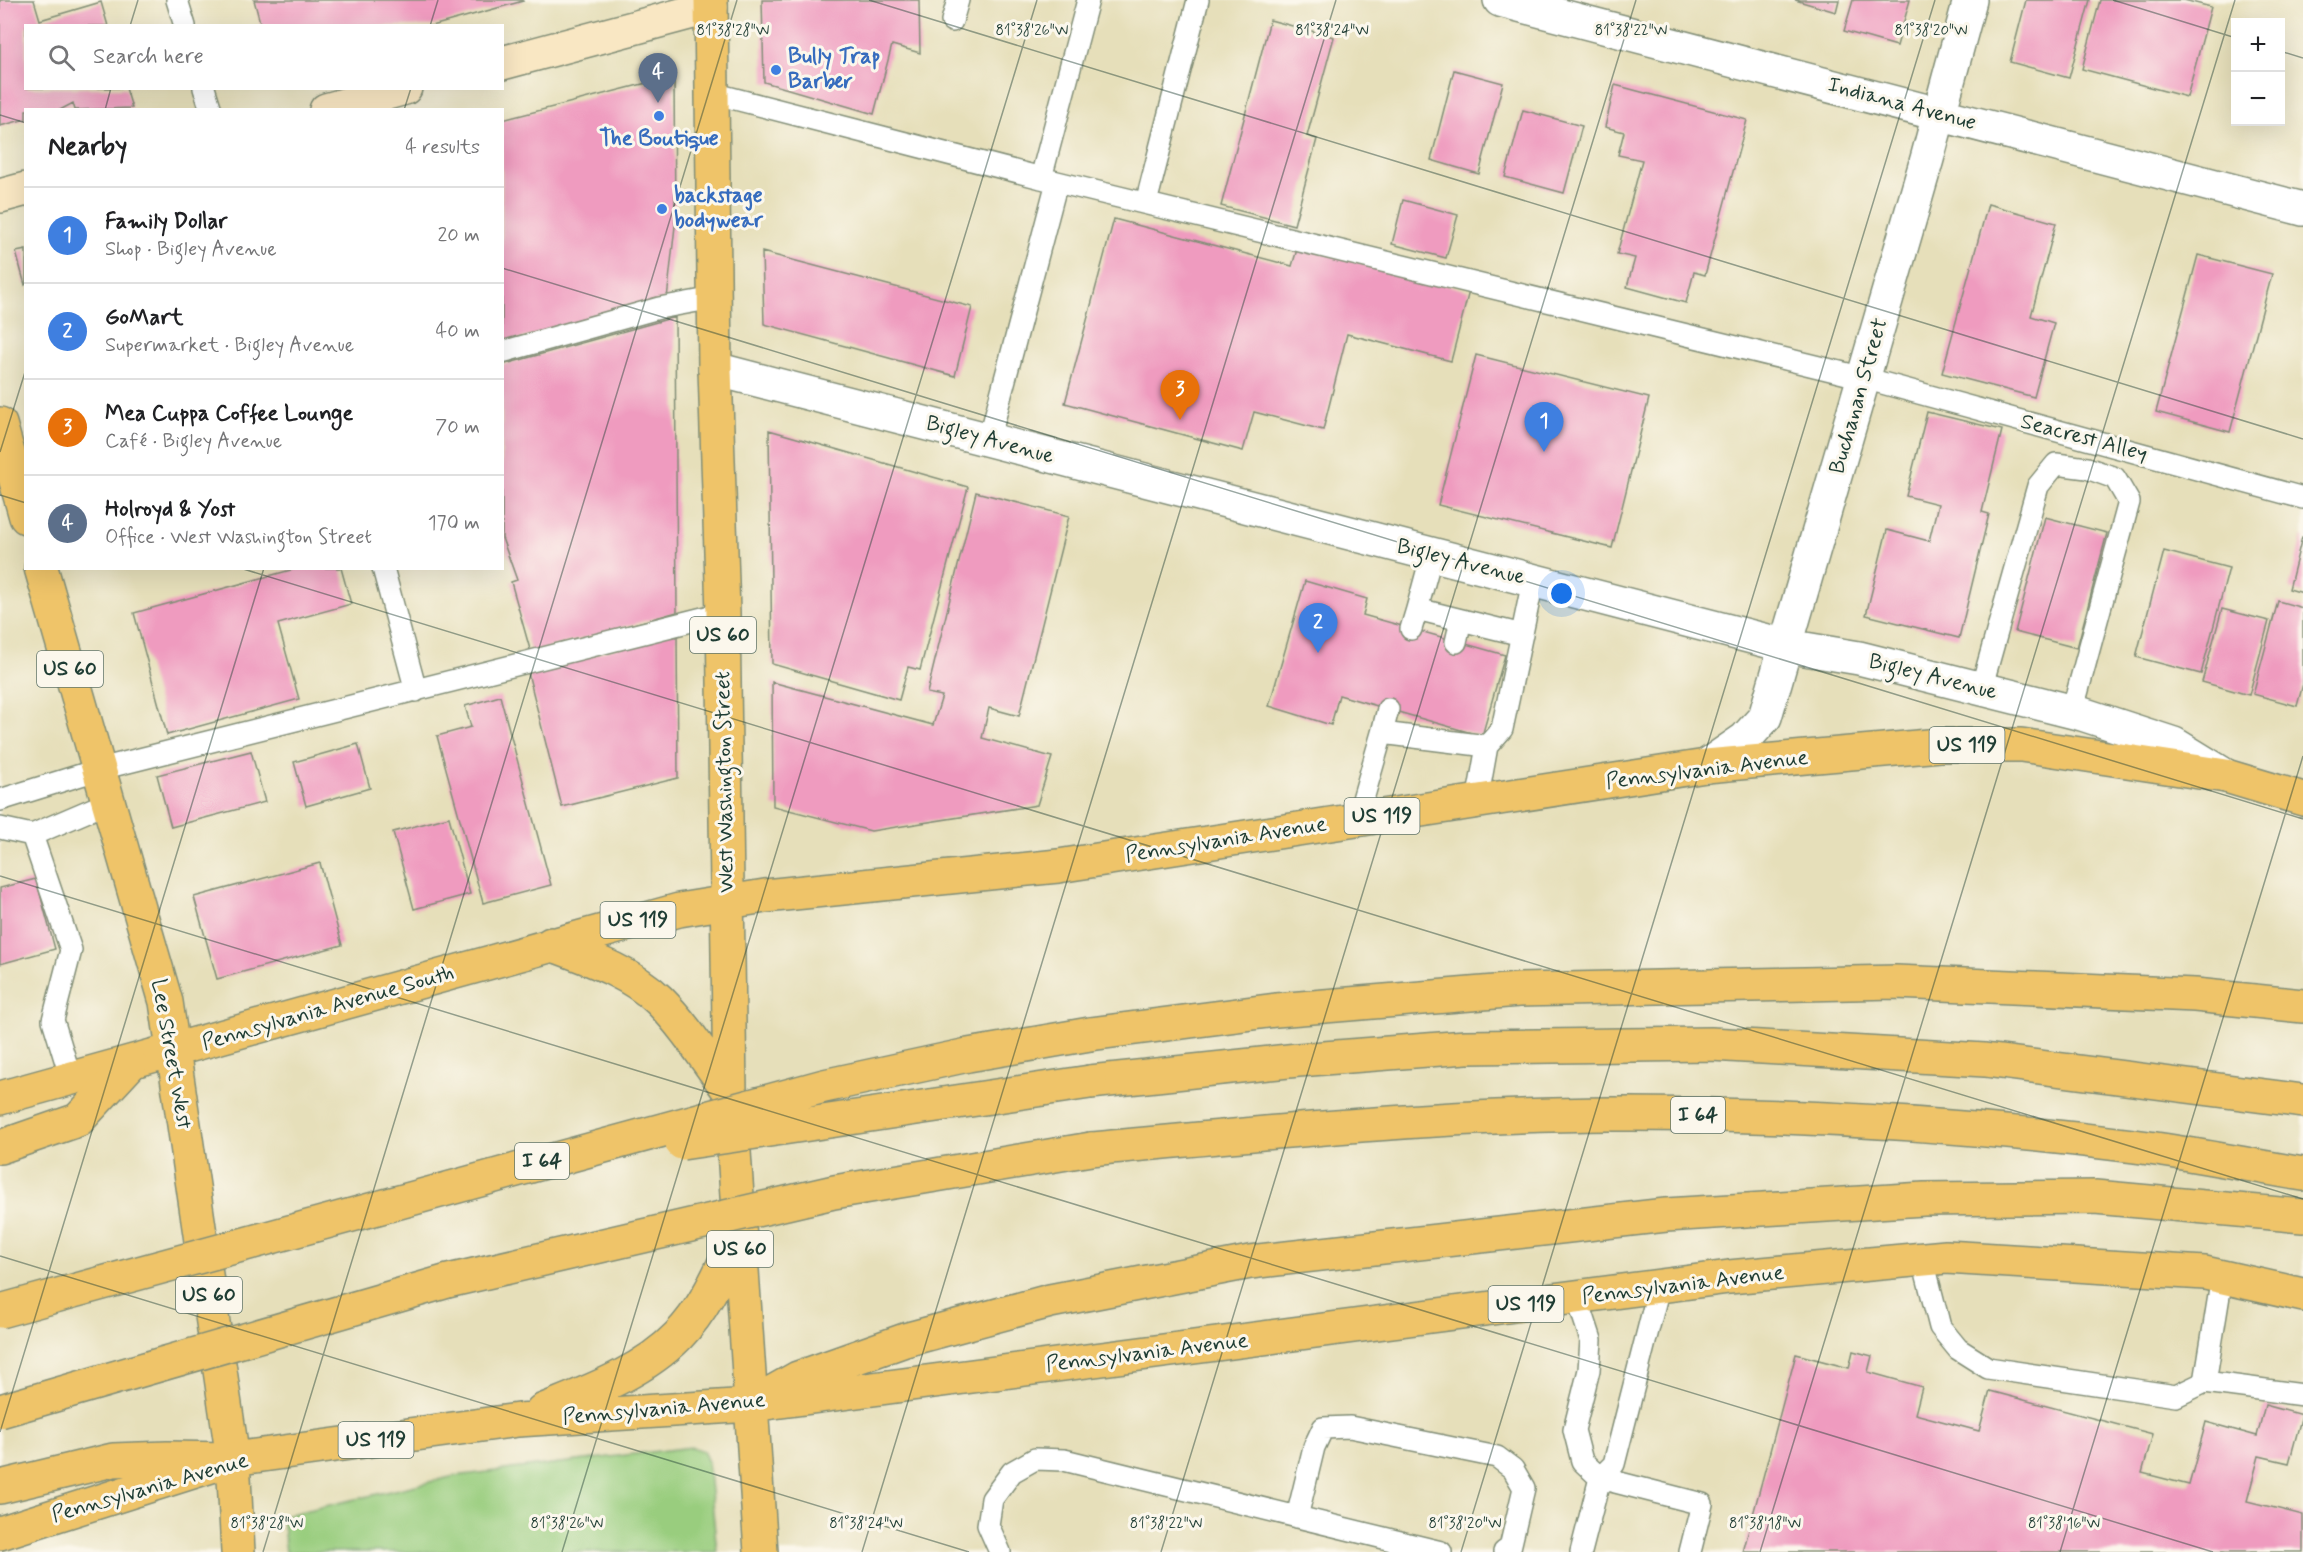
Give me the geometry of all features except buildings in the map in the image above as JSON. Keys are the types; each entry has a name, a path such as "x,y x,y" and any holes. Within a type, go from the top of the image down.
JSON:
{"main road":[{"name":"West Washington Street","path":"711,4 715,369 723,614 730,1092 759,1539"},
{"path":"0,424 14,486 24,512"},
{"name":"Lee Street West","path":"42,570 166,1002 233,1459 238,1552"},
{"name":"Pennsylvania Avenue","path":"552,945 635,921 727,902 1058,866 1706,766 1940,745 2021,745 2226,776"},
{"name":"Bigley Avenue","path":"2226,776 2303,800"},
{"path":"552,945 605,965 658,999 691,1038 730,1092"},
{"name":"Pennsylvania Avenue South","path":"0,1098 130,1064 552,945"},
{"name":"I 64","path":"0,1311 516,1168 824,1086 968,1055 1089,1034 1276,1010 1554,989 1896,982 2195,994 2303,1006"},
{"path":"516,1168 1090,1082 1298,1060 1466,1047 1711,1044 1985,1060 2303,1101"},
{"path":"0,1147 78,1120 130,1064"},
{"name":"I 64","path":"0,1411 447,1281 834,1192 1090,1149 1380,1122 1609,1114 1770,1117 1948,1127 2135,1146 2303,1174"},
{"path":"750,1405 798,1378 905,1340 1050,1301 1250,1262 1666,1215 1924,1198 2095,1197 2303,1216"},
{"path":"518,1420 624,1375 666,1347 679,1336 698,1311 739,1233"},
{"name":"Pennsylvania Avenue","path":"0,1533 233,1459 518,1420 750,1405 1728,1277 1946,1257 2205,1273 2303,1295"},
{"path":"0,1487 113,1460 233,1459"}],"street":[{"name":"Indiana Avenue","path":"1500,0 2303,209"},
{"name":"Buchanan Street","path":"1706,766 1745,738 1765,717 1940,115 1970,0"},
{"path":"504,62 711,4"},
{"path":"335,108 391,98"},
{"path":"0,196 24,190"},
{"name":"Bigley Avenue","path":"715,369 1787,646 1859,658 2072,712 2174,744 2226,776"}],"lane":[{"path":"177,0 183,24"},
{"path":"952,21 958,0"},
{"path":"989,440 1088,0"},
{"path":"1146,203 1198,0"},
{"path":"205,90 210,108"},
{"name":"Seacrest Alley","path":"712,93 1049,180 1864,378 2303,498"},
{"path":"504,351 659,308 714,298"},
{"path":"2087,468 2094,441"},
{"path":"1981,689 2038,486 2056,464 2087,468 2115,478 2129,502 2072,712"},
{"path":"1432,554 1414,619 1461,620 1522,635"},
{"path":"384,570 416,691"},
{"path":"1477,802 1487,746 1502,729 1533,580"},
{"path":"0,800 100,770 723,614"},
{"path":"1456,642 1461,620"},
{"path":"1357,820 1388,709"},
{"path":"1382,733 1434,730 1487,746"},
{"path":"0,828 32,835 109,802"},
{"path":"32,835 71,950 53,1020 70,1079"},
{"path":"1923,1260 1940,1327 1958,1349 1988,1368 2176,1396 2205,1382 2303,1395"},
{"path":"2205,1382 2222,1277"},
{"path":"1581,1552 1600,1478 1614,1464 1659,1287"},
{"path":"1577,1297 1591,1340 1588,1370 1574,1430 1582,1461 1600,1478 1702,1504 1690,1552"},
{"path":"1297,1517 1314,1447 1323,1428 1350,1427 1497,1457 1513,1468 1524,1488 1510,1548 1504,1552"},
{"path":"1000,1552 987,1525 992,1499 1012,1472 1035,1458 1064,1460 1441,1552"}],"green space":[{"path":"692,1447 703,1451 708,1462 717,1552 286,1552 282,1516 455,1476"}],"place":[{"name":"Bully Trap Barber","path":"776,70"},
{"name":"Holroyd & Yost","path":"658,103"},
{"name":"The Boutique","path":"659,116"},
{"name":"backstage bodywear","path":"662,209"},
{"name":"Mea Cuppa Coffee Lounge","path":"1180,420"},
{"name":"Family Dollar","path":"1544,452"},
{"name":"GoMart","path":"1318,653"}]}
